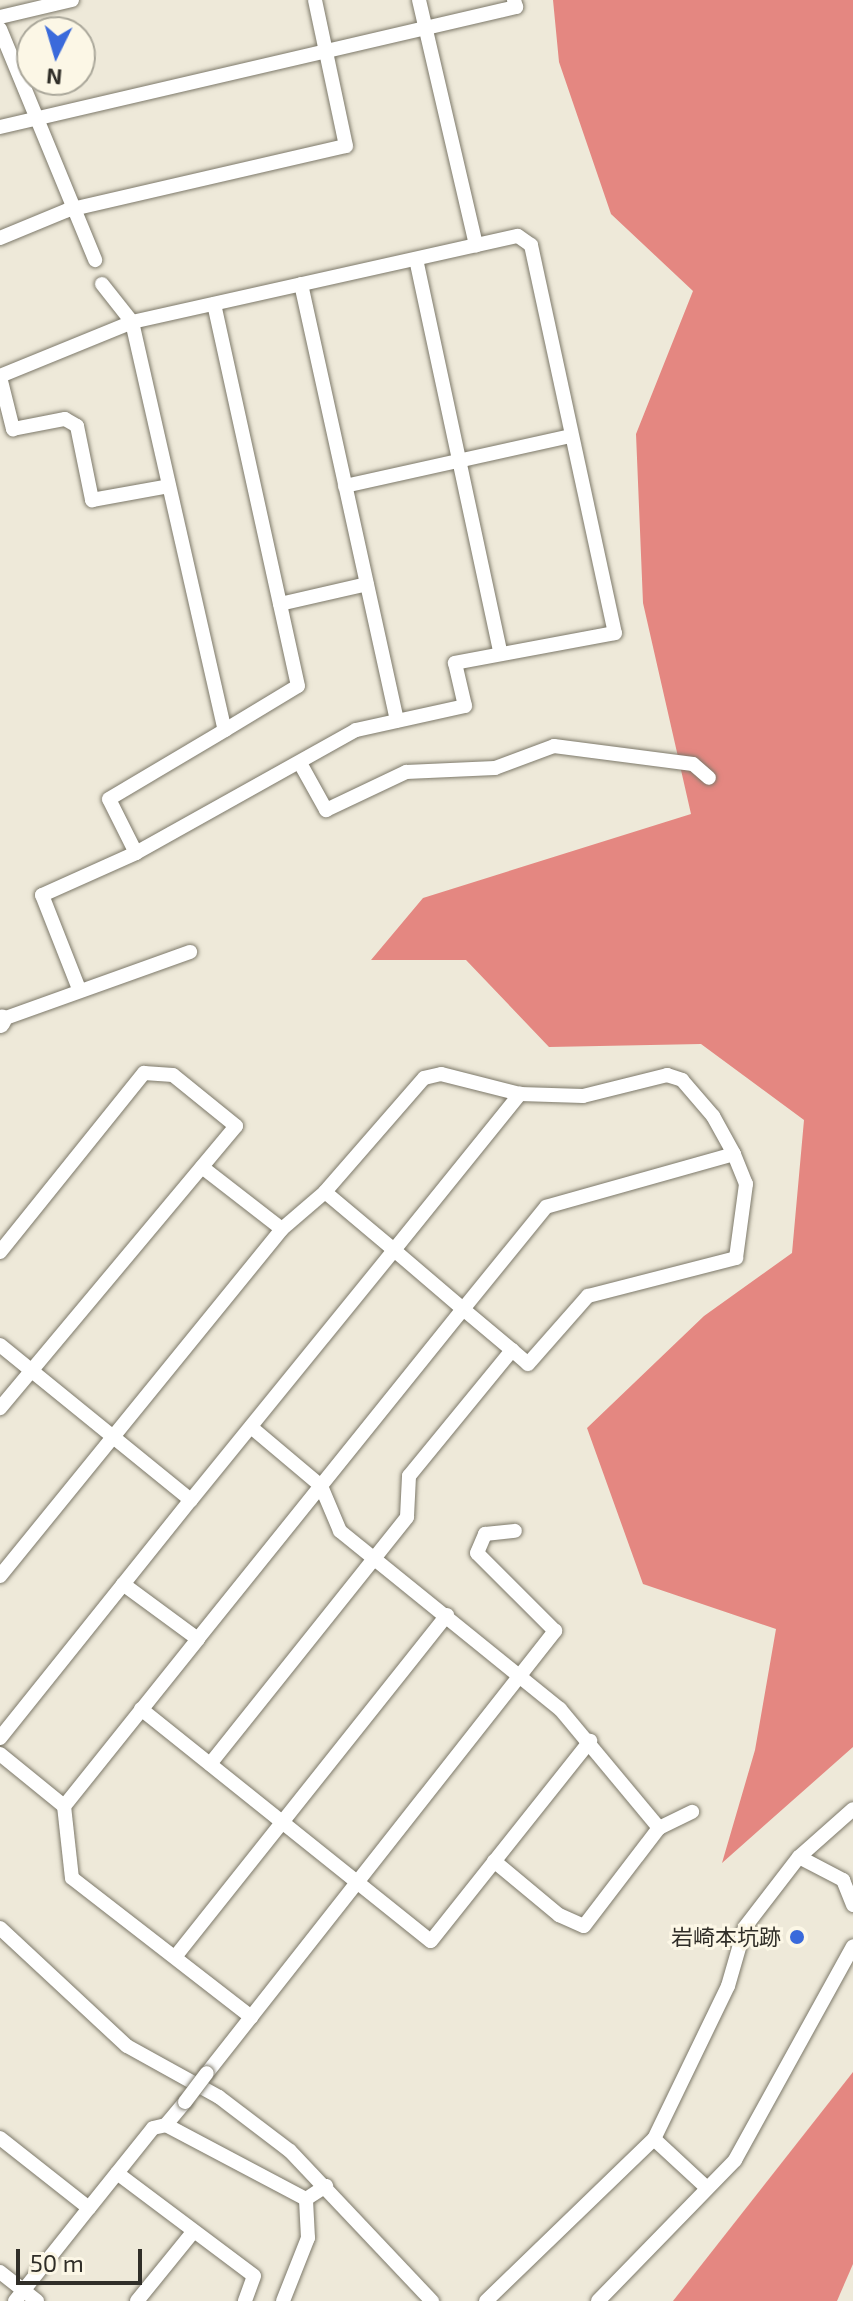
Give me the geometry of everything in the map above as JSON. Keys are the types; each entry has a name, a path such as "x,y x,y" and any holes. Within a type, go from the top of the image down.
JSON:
{"street":[{"path":"0,17 72,0"},
{"path":"0,238 68,210 346,146 315,0"},
{"path":"419,0 428,25 476,245"},
{"path":"0,127 32,115 516,7 514,0"},
{"path":"0,29 68,210 95,260"},
{"path":"79,989 42,895 136,853 356,730 465,706 455,663 615,633 531,245 518,236 132,322 0,377 13,429 65,419 77,426 92,500 169,486"},
{"path":"416,259 501,654"},
{"path":"102,284 132,322 225,730"},
{"path":"301,284 397,721"},
{"path":"136,853 109,799 298,686 214,304"},
{"path":"345,486 571,436"},
{"path":"280,604 367,584"},
{"path":"300,763 326,810 406,772 495,768 554,746 693,764 709,778"},
{"path":"0,1019 190,952"},
{"path":"0,1252 144,1073 173,1075 236,1126 0,1408"},
{"path":"0,1576 282,1229 325,1192 424,1078 441,1074 520,1094 583,1096 667,1075 682,1080 713,1116 746,1184 736,1258 588,1296 528,1364 325,1192"},
{"path":"0,1738 520,1094"},
{"path":"64,1806 546,1207 734,1154"},
{"path":"202,1167 282,1229"},
{"path":"0,1345 191,1500"},
{"path":"210,1764 407,1517 409,1476 512,1350"},
{"path":"251,1427 321,1486 340,1531 522,1673 590,1741 659,1828"},
{"path":"20,2296 153,2128 166,2125 185,2102 555,1631 477,1553 485,1534 515,1531"},
{"path":"123,1584 198,1639"},
{"path":"175,1957 447,1615"},
{"path":"141,1709 431,1941 590,1741"},
{"path":"0,1754 64,1806 72,1878 251,2017"},
{"path":"486,2301 654,2139 728,1986 745,1927 799,1857 853,1809"},
{"path":"494,1861 559,1915 584,1926 659,1828 692,1812"},
{"path":"799,1857 843,1880 853,1905"},
{"path":"0,1928 127,2046 246,2116 326,2186 432,2301"},
{"path":"598,2301 735,2160 853,1946"},
{"path":"166,2125 306,2199"},
{"path":"0,2138 89,2208"},
{"path":"654,2139 707,2188"},
{"path":"117,2173 254,2276 245,2301"},
{"path":"306,2199 326,2186"},
{"path":"283,2301 308,2238 306,2199"},
{"path":"137,2301 193,2232"},
{"path":"0,2272 20,2296 37,2301"}],"shaded area":[{"path":"553,0 853,0 853,1747 722,1863 755,1750 776,1629 643,1584 587,1428 704,1316 792,1253 804,1120 701,1044 549,1047 466,960 371,960 423,898 691,814 643,603 636,434 693,291 611,214 559,62"},
{"path":"853,2072 853,2264 837,2301 673,2301"}],"place":[{"name":"岩崎本坑跡","path":"797,1937"}]}
